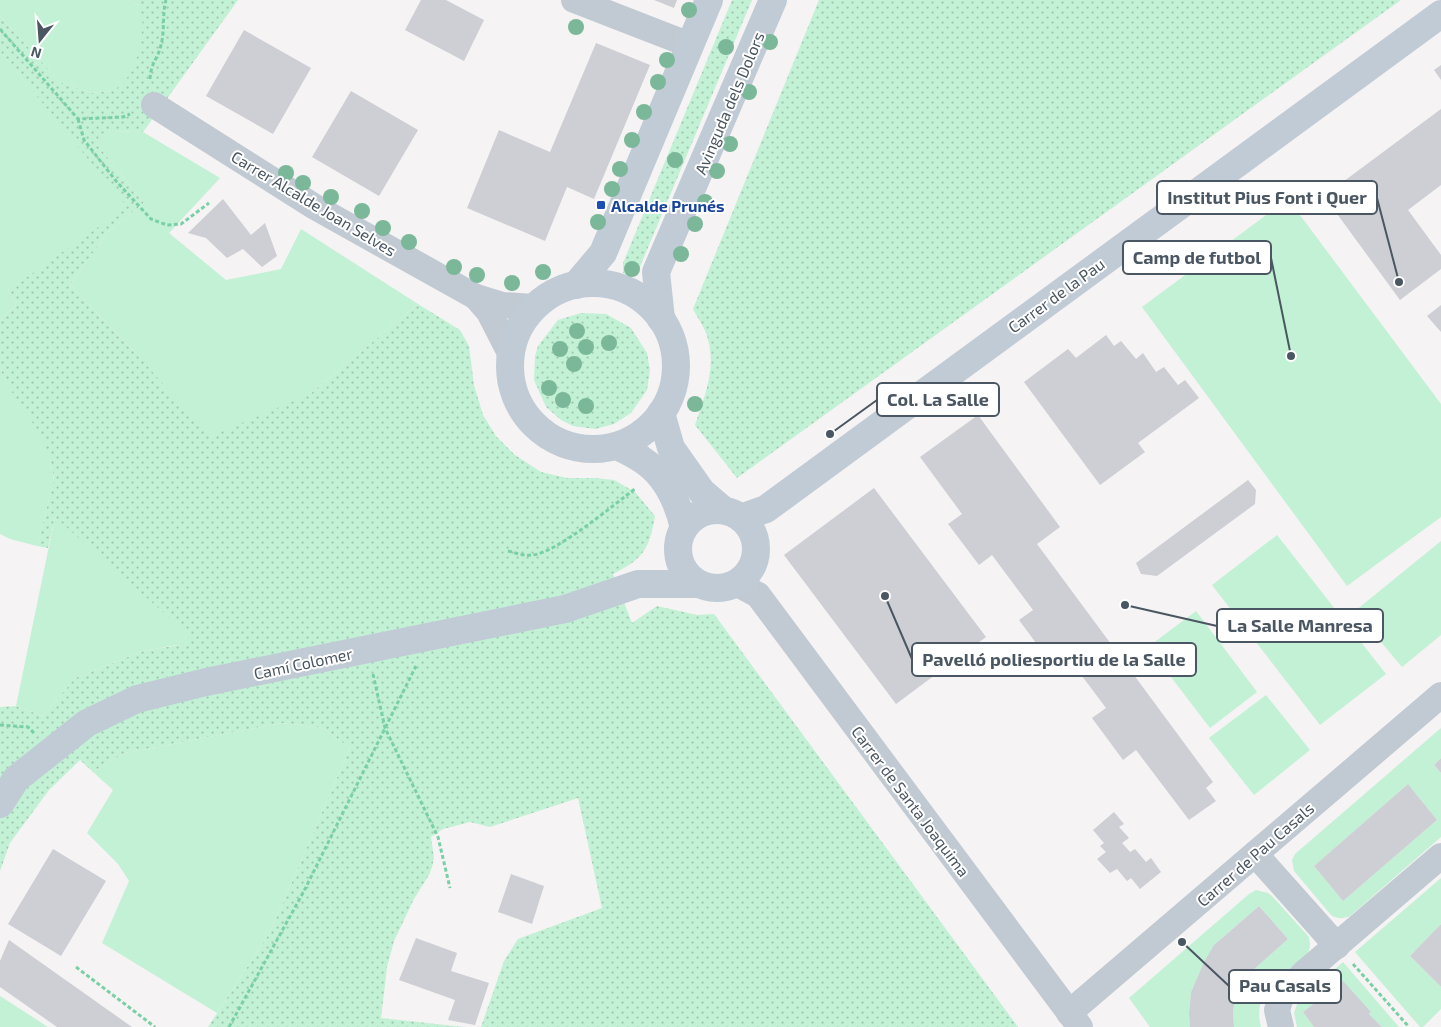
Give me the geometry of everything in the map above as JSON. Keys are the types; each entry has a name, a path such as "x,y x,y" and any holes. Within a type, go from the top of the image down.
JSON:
{"street":[{"path":"574,0 690,45"},
{"path":"576,285 604,253 709,0"},
{"name":"Avinguda dels Dolors","path":"661,319 656,272 773,0"},
{"name":"Carrer de la Pau","path":"732,514 766,509 1441,14"},
{"name":"Carrer Alcalde Joan Selves","path":"154,105 315,207 476,297 502,305 534,307"},
{"path":"587,283 608,284 629,291 646,303 661,319 673,346 676,376 671,396 662,413 642,433 617,446 598,449 580,448 553,440 538,429 525,415 516,399 509,371 510,353 519,328 534,307 558,290 587,283"},
{"name":"Carrer Alcalde Joan Selves","path":"476,297 489,312 510,353"},
{"path":"617,446 643,459 663,479 679,506 681,534 678,551 680,563 690,577 699,584 718,588 736,583 749,572 756,555 755,537 750,526 702,492 671,448 662,413"},
{"path":"681,534 692,518 704,511 716,509 732,514"},
{"name":"Camí Colomer","path":"638,584 661,564 681,534"},
{"name":"Carrer de Santa Joaquima","path":"736,583 758,595 1074,1020"},
{"name":"Camí Colomer","path":"0,804 16,779 87,722 137,699 206,682 565,609 638,584 699,584"},
{"name":"Carrer de Pau Casals","path":"1074,1020 1255,854 1441,695"},
{"path":"1255,854 1337,946"},
{"path":"1281,1027 1277,1010 1281,997 1303,974 1441,856"}],"path":[{"path":"78,119 123,117 154,105 150,84 150,68 161,45 166,0"},
{"path":"0,29 78,119 84,140 116,181 151,219 167,225 181,224 209,203"},
{"path":"508,551 531,556 547,552 657,473"},
{"path":"229,1027 304,891 431,637"},
{"path":"367,650 385,728 438,837 450,888"},
{"path":"1337,946 1409,1027"},
{"path":"76,967 154,1027"}],"green space":[{"path":"0,0 130,0 140,6 143,26 136,63 124,83 113,91 91,93 60,82 0,16"},
{"path":"130,0 238,0 143,132 113,131 96,143 144,203 108,232 70,285 136,353 310,394 418,304 460,330 469,346 474,385 483,415 496,436 515,455 541,472 567,478 614,480 635,492 655,516 650,537 643,552 623,569 613,574 632,623 657,606 697,615 714,614 1018,1027 481,1027 504,961 518,939 602,908 578,798 490,827 470,822 443,829 431,837 434,858 432,867 394,941 387,967 381,1018 464,1027 208,1027 270,932 350,748 322,728 282,723 125,753 93,772 80,760 49,790 10,843 0,871 0,707 16,706 43,716 75,678 143,651 179,645 55,517 48,548 37,546 54,479 50,460 0,369 0,320 16,305 8,290 126,207 0,51 0,16 60,82 91,93 113,91 140,6"},
{"path":"732,0 752,0 639,269 629,276 623,273 623,263"},
{"path":"819,0 1401,0 737,478 695,425 709,380 711,357 706,333 693,309"},
{"path":"0,51 127,207 8,290 16,305 0,320"},
{"path":"113,131 143,132 220,178 169,233 226,280 281,269 301,229 418,304 310,394 209,437 136,353 70,285 108,232 144,203 96,143 100,134"},
{"path":"1288,199 1441,404 1441,517 1347,586 1142,307"},
{"path":"581,313 606,314 631,328 647,353 650,370 647,390 631,413 614,424 595,429 573,426 561,420 546,407 534,380 535,356 538,346 558,320"},
{"path":"0,369 6,383 42,437 50,460 54,480 37,546 10,539 0,534"},
{"path":"55,517 189,635 188,643 143,651 75,678 43,716 16,706"},
{"path":"1277,535 1386,674 1320,725 1212,585"},
{"path":"1441,541 1441,635 1402,667 1355,611"},
{"path":"1196,611 1257,692 1210,728 1148,647"},
{"path":"1266,695 1310,750 1254,795 1209,738"},
{"path":"282,723 322,728 350,748 270,932 217,1013 102,943 129,881 118,864 87,833 113,790 93,772 125,753"},
{"path":"1441,728 1441,758 1434,765 1441,773 1441,837 1350,916 1340,918 1331,915 1294,871 1292,860 1295,854","holes":["1408,784 1437,820 1343,901 1314,866"]},
{"path":"1441,878 1441,924 1410,956 1441,987 1441,1009 1423,1027 1420,1027 1355,952"},
{"path":"1256,890 1272,896 1309,937 1310,945 1307,954 1301,961 1271,985 1263,996 1259,1010 1261,1027 1234,1027 1233,1012 1235,1000 1244,978 1288,939 1259,906 1215,944 1204,962 1191,992 1190,1027 1150,1027 1129,998"},
{"path":"1343,962 1399,1027 1382,1027 1369,1014 1371,1012 1343,982 1303,1012 1314,1027 1297,1027 1294,1013 1297,1004"},
{"path":"0,996 48,1027 0,1027"}],"building":[{"path":"421,0 446,0 484,20 464,61 405,30"},
{"path":"654,0 677,0 674,8"},
{"path":"244,30 311,68 273,134 206,96"},
{"path":"596,43 650,65 594,199 567,187 545,241 467,208 499,130 550,152"},
{"path":"1441,65 1441,80 1434,70"},
{"path":"351,91 418,130 379,196 312,157"},
{"path":"1441,109 1441,185 1408,210 1441,255 1441,269 1400,300 1324,196"},
{"path":"223,199 251,235 265,223 277,256 262,267 243,249 227,258 206,238 188,233"},
{"path":"1441,305 1441,332 1427,316"},
{"path":"1106,335 1114,346 1121,341 1136,359 1143,353 1156,372 1164,367 1178,385 1185,380 1199,398 1138,443 1145,452 1100,485 1024,382 1068,349 1076,358"},
{"path":"978,415 1060,527 1037,544 1213,782 1206,788 1216,801 1189,820 1136,750 1123,760 1092,718 1106,708 1064,652 1050,662 1019,620 1033,610 992,555 979,565 948,524 962,514 920,457"},
{"path":"1248,480 1256,490 1255,504 1157,576 1141,574 1136,563"},
{"path":"874,488 986,637 896,704 784,555"},
{"path":"1441,758 1441,773 1434,765"},
{"path":"1408,784 1437,820 1343,901 1314,866"},
{"path":"1114,812 1124,824 1119,827 1129,838 1122,843 1130,852 1135,849 1146,862 1151,858 1161,872 1140,889 1131,878 1127,881 1117,869 1110,873 1097,859 1106,852 1100,846 1104,843 1093,830"},
{"path":"53,849 106,881 61,956 8,924"},
{"path":"511,874 544,886 532,924 498,912"},
{"path":"1259,906 1288,939 1244,978 1235,1000 1233,1012 1234,1027 1190,1027 1191,992 1204,962 1214,945"},
{"path":"1441,924 1441,987 1410,956"},
{"path":"416,938 457,953 451,971 489,983 475,1025 448,1020 455,1000 399,980"},
{"path":"9,940 132,1027 57,1027 0,987 0,961"},
{"path":"1343,981 1371,1012 1369,1014 1382,1027 1314,1027 1303,1012"}],"place":[{"name":"Alcalde Prunés","path":"601,205"},
{"name":"Institut Pius Font i Quer","path":"1399,282"},
{"name":"Camp de futbol","path":"1291,356"},
{"name":"Col. La Salle","path":"830,434"},
{"name":"Pavelló poliesportiu de la Salle","path":"885,596"},
{"name":"La Salle Manresa","path":"1125,605"},
{"name":"Pau Casals","path":"1182,942"}]}
